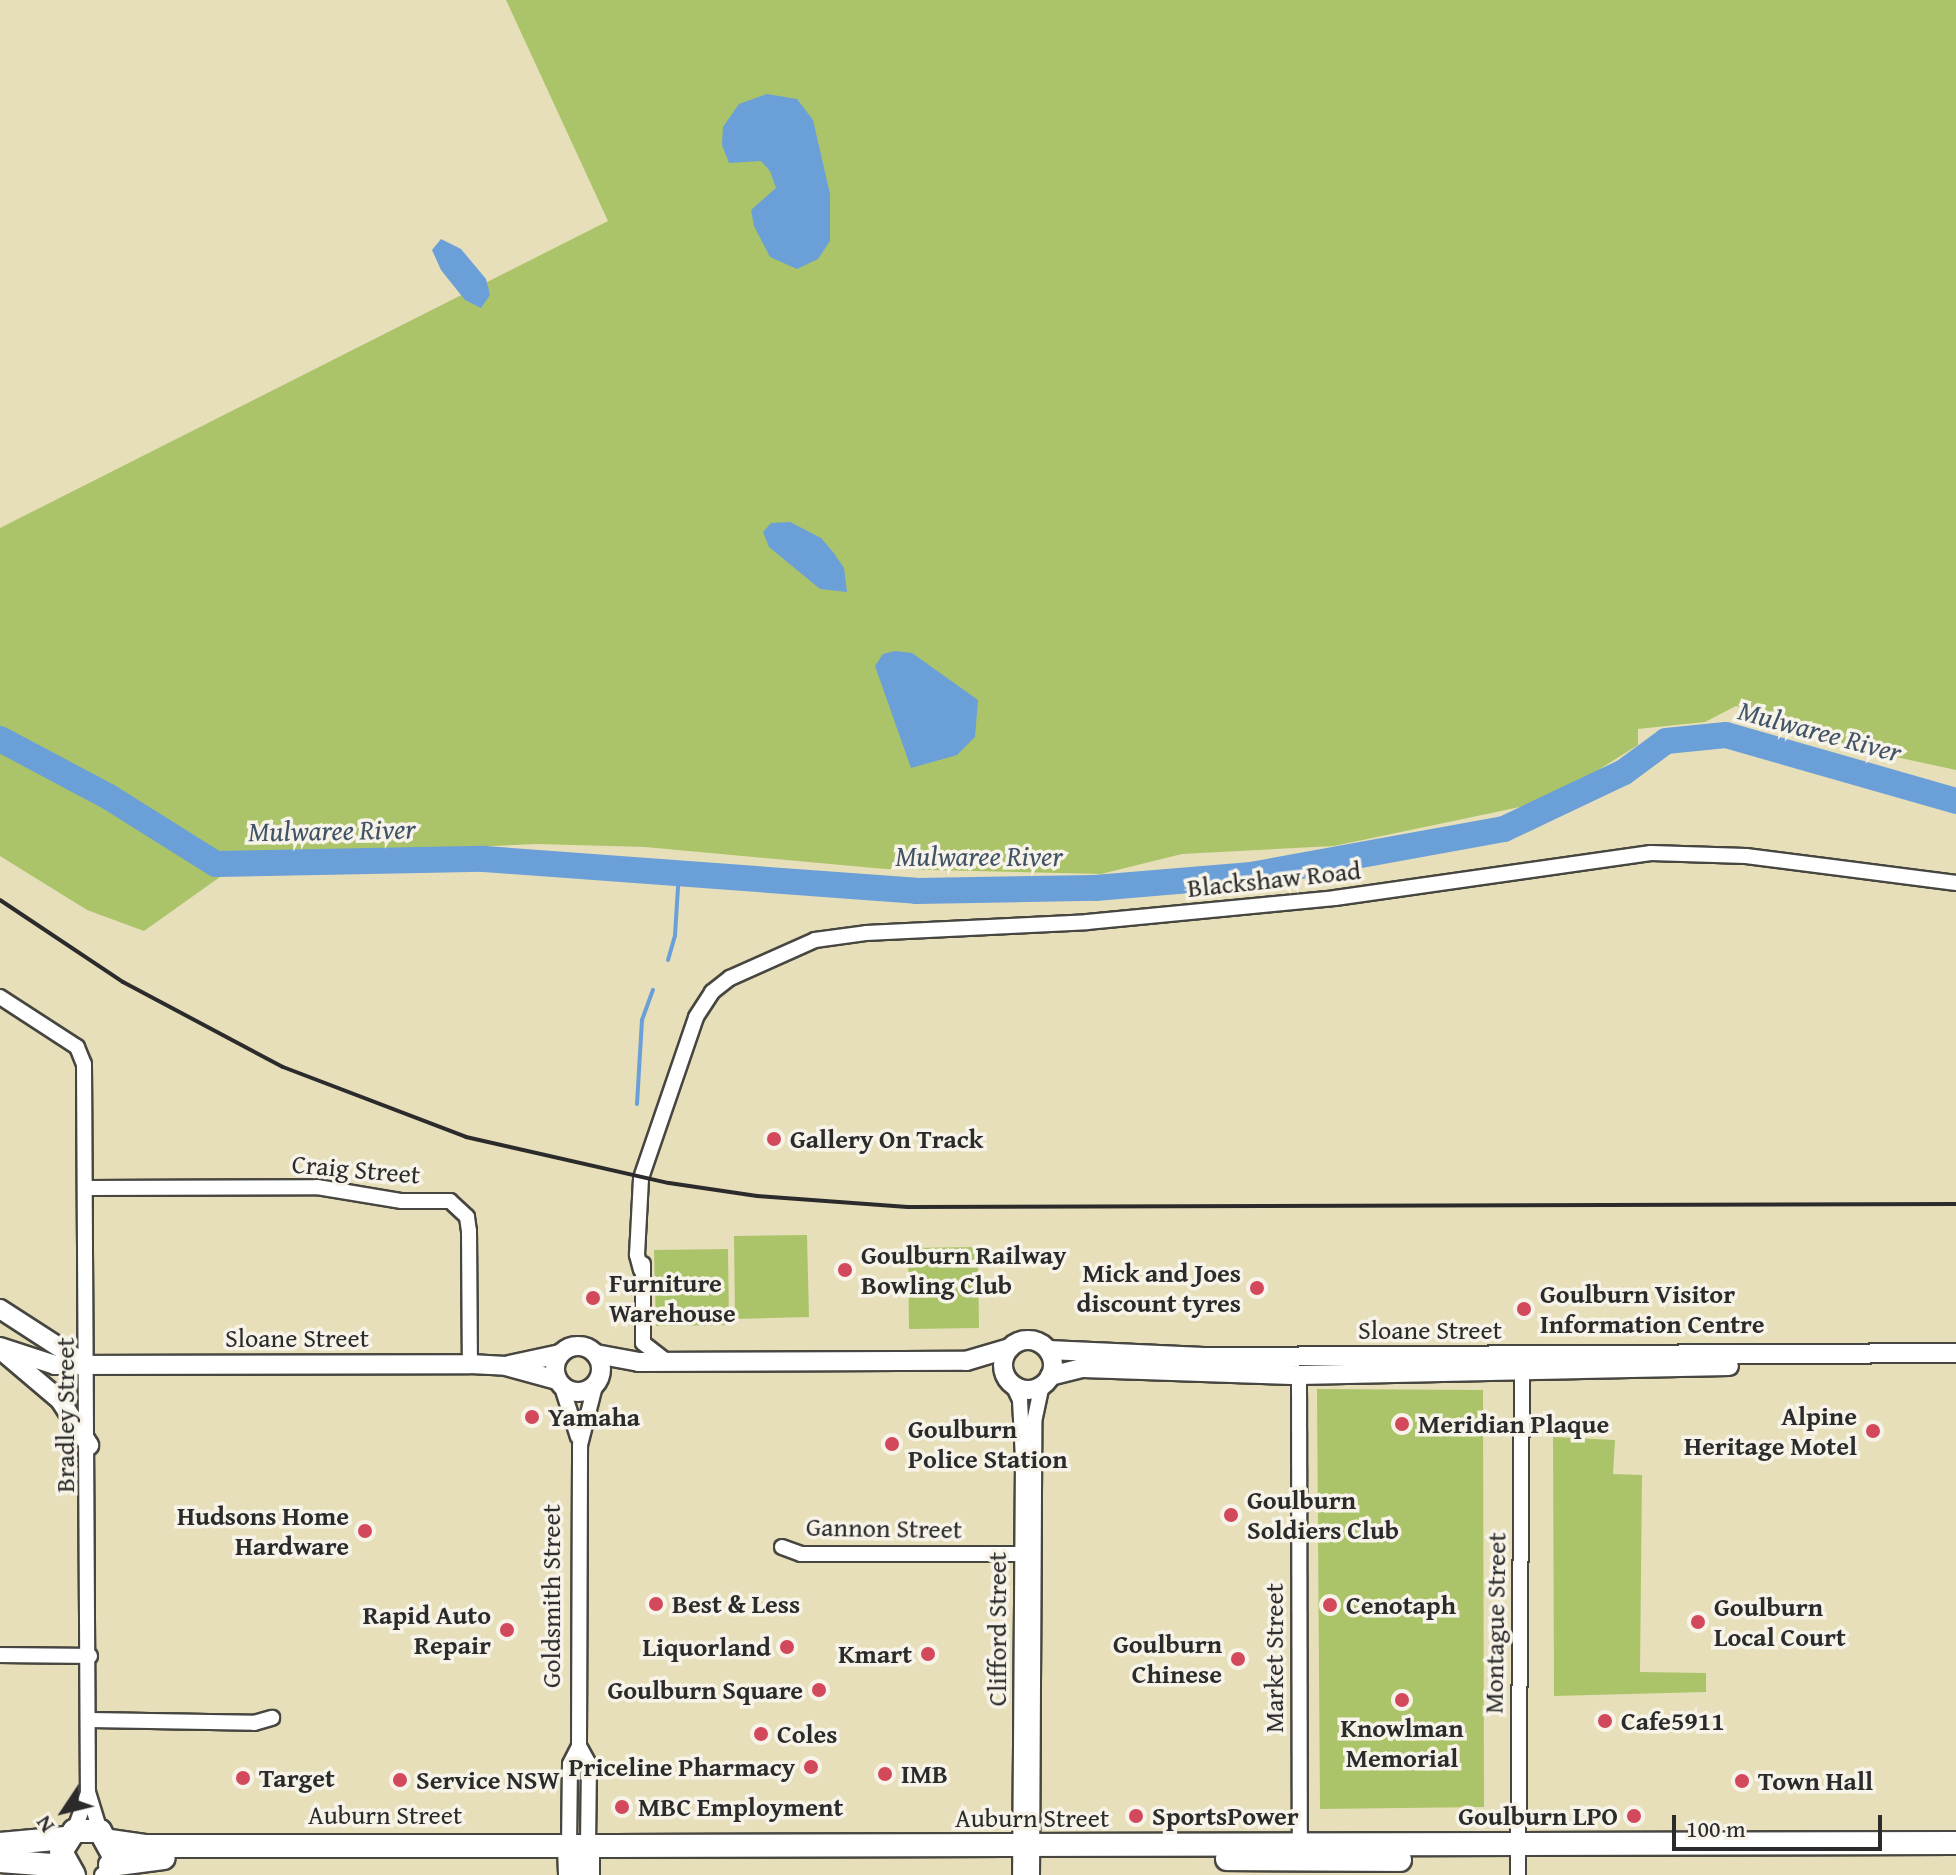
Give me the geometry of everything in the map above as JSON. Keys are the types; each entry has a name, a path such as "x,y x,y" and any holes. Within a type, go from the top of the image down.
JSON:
{"main road":[{"name":"Auburn Street","path":"70,1835 105,1836 145,1846 579,1859"},
{"path":"0,1844 70,1835"},
{"path":"69,1871 61,1852 70,1835"},
{"path":"104,1872 105,1836"},
{"name":"Auburn Street","path":"1026,1859 1300,1844 1519,1860 1956,1843"},
{"name":"Auburn Street","path":"104,1872 206,1857 1519,1860 1956,1852"},
{"path":"0,1861 69,1871"}],"street":[{"name":"Blackshaw Road","path":"639,1327 649,1180 692,1025 717,987 767,959 839,936 1075,923 1335,898 1651,853 1746,856 1956,883"},
{"name":"Bradley Street","path":"0,997 71,1043 82,1056 85,1073 90,1720 88,1792 70,1835"},
{"name":"Craig Street","path":"87,1188 317,1187 402,1201 450,1201 467,1217 469,1231 470,1364"},
{"path":"0,1309 87,1365"},
{"path":"617,1358 633,1347 639,1327"},
{"path":"639,1327 643,1343 667,1362"},
{"path":"639,1362 597,1382 582,1393 560,1384 554,1366 560,1354 578,1346 596,1354 639,1362 966,1361 1010,1348 1025,1340 1048,1350 1046,1381 1027,1390 966,1361"},
{"path":"1576,1347 1604,1355"},
{"name":"Sloane Street","path":"0,1348 55,1365 506,1366 560,1384"},
{"path":"0,1348 60,1400 89,1445"},
{"path":"1009,1379 1010,1348"},
{"name":"Sloane Street","path":"1048,1350 1204,1357 1956,1353"},
{"name":"Sloane Street","path":"506,1366 560,1354"},
{"path":"596,1354 597,1382"},
{"path":"1429,1356 1451,1363 1514,1364 1522,1372"},
{"path":"1204,1357 1277,1363 1299,1375"},
{"name":"Sloane Street","path":"1046,1381 1083,1368 1299,1375 1956,1364"},
{"name":"Montague Street","path":"1519,1860 1522,1372"},
{"name":"Market Street","path":"1299,1375 1300,1844"},
{"name":"Clifford Street","path":"1009,1379 1020,1400 1027,1554 1026,1859"},
{"name":"Clifford Street","path":"1027,1554 1034,1422 1046,1381"},
{"name":"Goldsmith Street","path":"579,1859 570,1764 579,1746 580,1445 597,1382"},
{"name":"Goldsmith Street","path":"560,1384 580,1445"},
{"name":"Gannon Street","path":"782,1547 801,1554 1027,1554"},
{"path":"0,1655 90,1656"},
{"path":"90,1720 254,1723 272,1718"},
{"name":"Bradley Street","path":"88,1792 105,1836"}],"green space":[{"path":"506,0 1956,0 1956,770 1822,741 1767,714 1736,706 1705,722 1638,729 1638,745 1549,801 1334,846 1182,854 1101,874 885,869 645,847 537,844 280,855 248,857 144,931 87,910 0,856 0,528 608,221"},
{"path":"807,1235 809,1317 735,1319 734,1236"},
{"path":"978,1247 979,1328 909,1329 908,1248"},
{"path":"728,1249 729,1325 656,1326 654,1250"},
{"path":"1317,1389 1483,1390 1484,1807 1320,1809"},
{"path":"1553,1437 1615,1440 1613,1474 1642,1475 1640,1672 1706,1673 1706,1692 1554,1696"}],"water":[{"path":"767,94 797,99 813,120 830,194 830,241 818,259 797,269 770,257 754,226 751,210 776,188 770,171 761,161 729,163 722,145 723,127 739,104"},
{"path":"441,239 461,249 486,279 490,295 481,308 465,300 441,270 432,250"},
{"path":"790,522 821,538 833,552 844,568 847,592 820,589 769,547 763,532 771,523"},
{"path":"895,651 912,653 978,700 975,737 957,755 911,768 875,666 883,654"}],"waterway":[{"name":"Mulwaree River","path":"0,739 109,797 216,864 484,859 916,891 1095,888 1251,875 1504,829 1624,772 1666,741 1726,735 1956,801"},
{"path":"668,960 675,935 679,871"},
{"path":"637,1104 642,1020 653,990"}],"railway":[{"path":"0,900 123,982 283,1067 466,1137 669,1183 757,1196 908,1207 1956,1204"}],"place":[{"name":"Gallery On Track","path":"774,1139"},
{"name":"Goulburn Railway Bowling Club","path":"845,1270"},
{"name":"Mick and Joes discount tyres","path":"1257,1288"},
{"name":"Furniture Warehouse","path":"593,1298"},
{"name":"Goulburn Visitor Information Centre","path":"1524,1309"},
{"name":"Yamaha","path":"532,1417"},
{"name":"Meridian Plaque","path":"1402,1424"},
{"name":"Alpine Heritage Motel","path":"1873,1431"},
{"name":"Goulburn Police Station","path":"892,1444"},
{"name":"Goulburn Soldiers Club","path":"1231,1515"},
{"name":"Hudsons Home Hardware","path":"365,1531"},
{"name":"Best & Less","path":"656,1604"},
{"name":"Cenotaph","path":"1330,1605"},
{"name":"Goulburn Local Court","path":"1698,1622"},
{"name":"Rapid Auto Repair","path":"507,1630"},
{"name":"Liquorland","path":"787,1647"},
{"name":"Kmart","path":"928,1654"},
{"name":"Goulburn Chinese","path":"1238,1659"},
{"name":"Goulburn Square","path":"819,1690"},
{"name":"Knowlman Memorial","path":"1402,1700"},
{"name":"Cafe5911","path":"1605,1721"},
{"name":"Coles","path":"761,1734"},
{"name":"Priceline Pharmacy","path":"811,1767"},
{"name":"IMB","path":"885,1774"},
{"name":"Target","path":"243,1778"},
{"name":"Service NSW","path":"400,1780"},
{"name":"Town Hall","path":"1742,1781"},
{"name":"MBC Employment","path":"622,1807"},
{"name":"SportsPower","path":"1136,1816"},
{"name":"Goulburn LPO","path":"1634,1816"}]}
